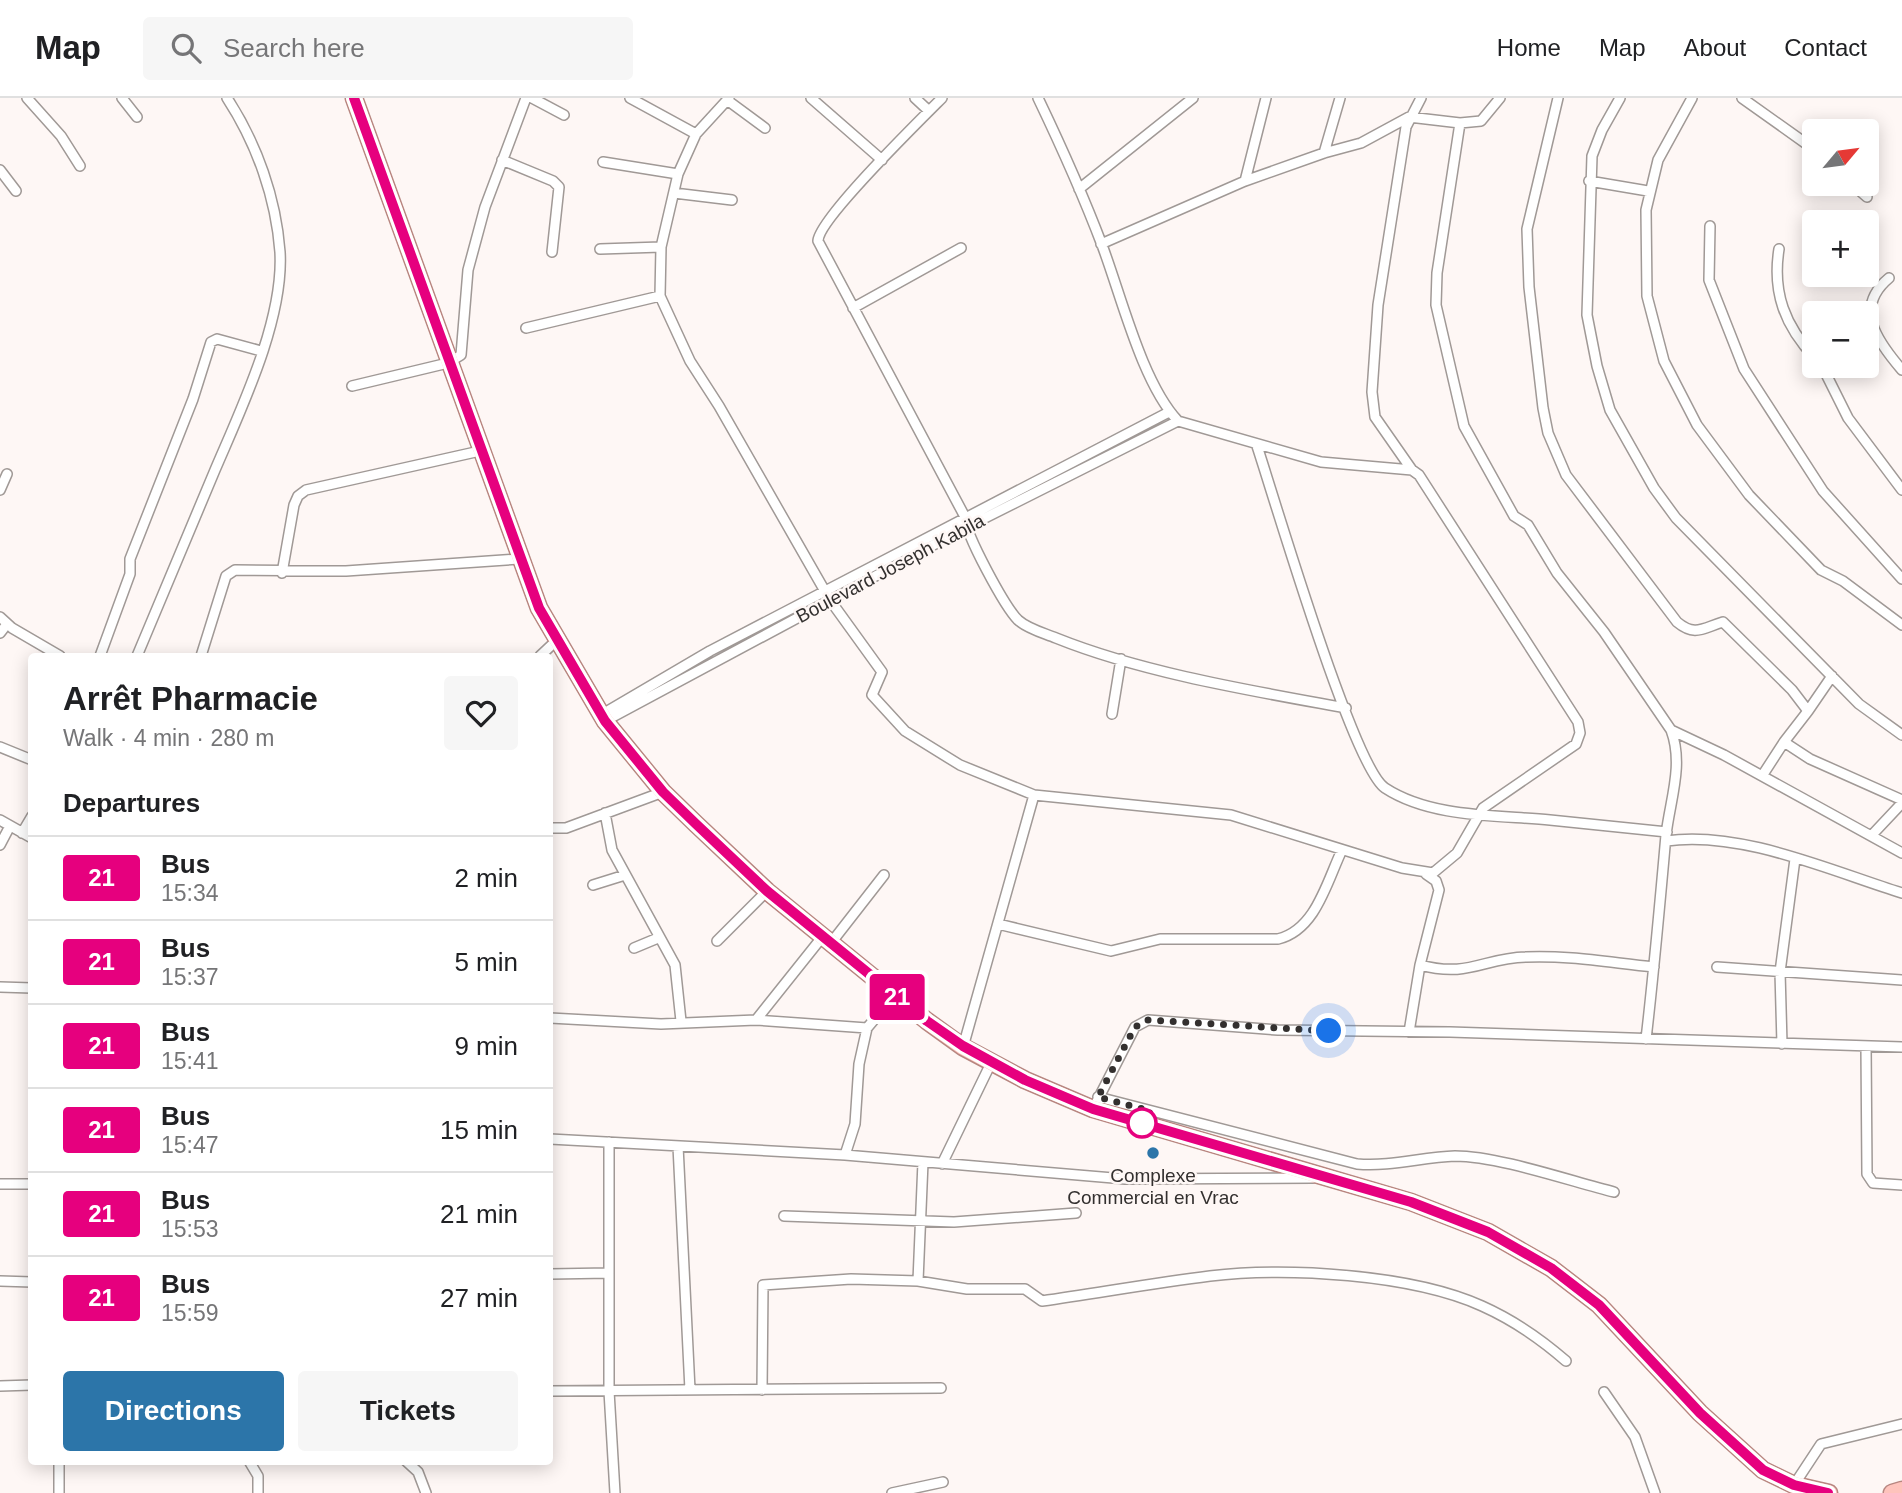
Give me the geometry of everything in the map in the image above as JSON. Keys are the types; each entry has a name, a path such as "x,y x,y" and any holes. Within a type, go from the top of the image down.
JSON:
{"highway":[{"path":"354,98 519,559 556,641 603,718 663,792 767,891 895,995 963,1046 991,1063 1096,1103 1451,1217 1488,1232 1551,1268 1599,1305 1733,1445 1763,1470 1794,1485 1829,1493"},
{"path":"1892,1493 1902,1490"}],"street":[{"path":"27,98 61,136 79,166"},
{"path":"122,98 137,117"},
{"path":"138,653 244,401 270,330 278,285 280,255 275,217 262,168 228,98"},
{"path":"352,386 448,363 461,355 468,270 485,206 526,98"},
{"path":"532,98 564,115"},
{"path":"630,98 696,134"},
{"path":"811,98 882,160"},
{"path":"915,98 929,111"},
{"path":"942,98 882,160 818,235 821,251 965,517 965,528 1017,619 1032,629 1083,649 1233,687 1346,708"},
{"path":"1038,98 1079,189 1148,370 1169,412 1178,421 1257,446 1321,462 1412,470"},
{"path":"1079,189 1193,98"},
{"path":"1245,181 1266,98"},
{"path":"1324,153 1340,98"},
{"path":"1421,98 1409,117 1378,305 1372,392 1375,417 1412,470 1419,475 1578,722 1580,733 1576,744 1483,808 1457,853 1433,873 1426,874"},
{"path":"1101,244 1245,181 1361,143 1409,117 1460,123 1480,121 1500,98"},
{"path":"1558,98 1527,229 1530,287 1543,408 1557,455 1566,475 1677,622 1689,632 1698,632 1723,622 1792,690 1808,711"},
{"path":"1620,98 1595,145 1589,181 1587,314 1597,366 1610,411 1654,488 1676,518 1859,704 1902,736"},
{"path":"1692,98 1669,136 1648,191 1644,229 1647,296 1664,361 1697,425 1749,495 1812,562 1902,625"},
{"path":"1742,98 1802,141"},
{"path":"765,128 728,99 696,134 678,174 661,247 660,296 690,361 725,415 828,596 882,671 872,695 905,731 960,765 1034,795 1231,815 1426,874 1436,881 1440,890 1420,965 1409,1032"},
{"path":"1460,123 1436,293 1464,426 1514,516 1528,525 1557,573 1604,632 1671,730 1677,746 1677,769 1666,836 1646,1039"},
{"path":"502,160 552,181 559,187 552,252"},
{"path":"603,162 678,174"},
{"path":"0,170 16,191"},
{"path":"1589,181 1648,191"},
{"path":"674,193 732,200"},
{"path":"1710,226 1709,280 1744,369 1823,491 1902,579"},
{"path":"600,249 661,247"},
{"path":"853,308 961,248"},
{"path":"1779,249 1777,275 1781,308 1802,343"},
{"path":"1889,278 1873,296 1869,317 1877,336 1902,370"},
{"path":"526,328 660,296"},
{"path":"101,653 130,574 130,559 193,399 211,342 218,339 261,351"},
{"path":"1828,378 1848,418 1902,490"},
{"name":"Boulevard Joseph Kabila","path":"603,718 828,596 965,517 1169,412"},
{"name":"Boulevard Joseph Kabila","path":"828,596 1178,421"},
{"path":"1257,446 1311,613 1371,769 1382,786 1407,799 1480,815 1737,844 1795,859 1902,893"},
{"path":"282,573 295,505 298,496 306,490 480,451"},
{"path":"0,490 7,474"},
{"path":"202,653 230,572 282,573 445,566 519,559"},
{"path":"0,632 3,620 55,653"},
{"path":"543,653 556,641"},
{"path":"1112,714 1121,659"},
{"path":"1762,776 1832,676"},
{"path":"1671,730 1762,776 1902,853"},
{"path":"1784,742 1810,759 1902,801 1871,836"},
{"path":"0,747 28,758"},
{"path":"553,828 566,828 663,792"},
{"path":"963,1046 1034,795"},
{"path":"605,813 612,850 675,965 681,1021"},
{"path":"0,820 28,836"},
{"path":"22,833 28,823"},
{"path":"0,845 10,826"},
{"path":"998,924 1111,951 1160,939 1278,939 1296,933 1314,909 1342,850"},
{"path":"1782,1044 1780,972 1795,859"},
{"path":"593,885 625,875"},
{"path":"756,1020 884,875"},
{"path":"717,941 767,891"},
{"path":"634,948 659,938"},
{"path":"1420,965 1439,970 1466,970 1521,957 1550,956 1654,967"},
{"path":"1717,967 1902,980"},
{"path":"0,987 28,988"},
{"path":"845,1155 855,1124 859,1064 867,1028 895,995"},
{"path":"553,1018 661,1024 681,1021 756,1020 867,1028"},
{"path":"1614,1192 1474,1157 1438,1157 1385,1165 1357,1164 1096,1103 1135,1027 1148,1020 1278,1030 1902,1047"},
{"path":"1866,1046 1867,1174 1873,1183 1902,1185"},
{"path":"943,1164 991,1063"},
{"path":"553,1139 845,1155 1125,1179 1324,1178"},
{"path":"609,1142 609,1391 615,1493"},
{"path":"678,1146 690,1390"},
{"path":"918,1281 923,1162"},
{"path":"0,1184 28,1184"},
{"path":"784,1216 954,1222 1076,1213"},
{"path":"553,1274 608,1273"},
{"path":"762,1390 761,1287 764,1283 851,1279 918,1281 967,1289 1022,1288 1042,1301 1210,1276 1341,1276 1430,1289 1483,1306 1549,1346 1566,1361"},
{"path":"0,1281 28,1282"},
{"path":"0,1386 28,1385"},
{"path":"553,1391 942,1388"},
{"path":"1604,1392 1635,1437 1655,1493"},
{"path":"1794,1485 1821,1444 1902,1424"},
{"path":"59,1465 59,1493"},
{"path":"251,1465 258,1476 258,1493"},
{"path":"410,1465 418,1472 426,1493"},
{"path":"892,1493 943,1482"}],"bus line":[{"name":"21","path":"354,98 539,608 605,721 632,757 696,824 767,891 927,1021 991,1063 1093,1109 1411,1202 1488,1232 1551,1268 1599,1305 1700,1413 1763,1470 1794,1485 1814,1492 1828,1493"}],"place":[{"name":"Complexe Commercial en Vrac","path":"1153,1153"}],"route":[{"path":"1142,1123 1151,1111 1098,1097 1120,1053 1135,1027 1141,1022 1148,1020 1329,1031"}]}
